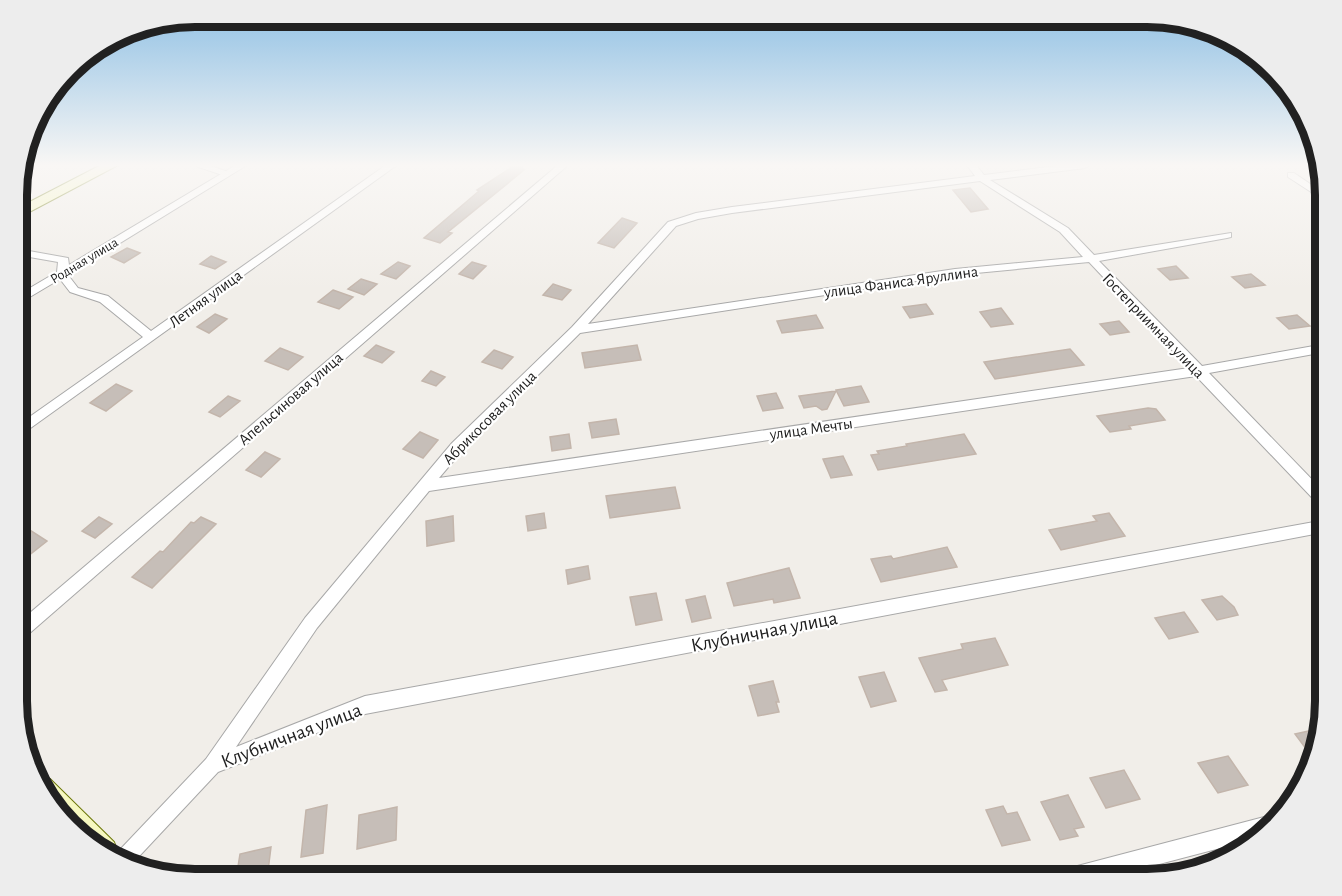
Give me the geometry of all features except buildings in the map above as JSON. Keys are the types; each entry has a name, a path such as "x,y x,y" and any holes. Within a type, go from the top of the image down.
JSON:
{"street":[{"name":"Родная улица","path":"27,295 173,207"},
{"name":"Летняя улица","path":"27,426 333,207"},
{"name":"Апельсиновая улица","path":"27,625 514,207"},
{"name":"Абрикосовая улица","path":"127,854 212,765 311,624 423,486 457,447 576,330 672,224 696,216 757,207"},
{"name":"Гостеприимная улица","path":"1027,207 1064,230 1315,492"},
{"name":"улица Фаниса Яруллина","path":"576,330 955,272 1091,259 1227,235"},
{"path":"27,254 64,260 62,274 74,290 104,299 151,337"},
{"name":"улица Мечты","path":"423,486 1198,371 1315,350"},
{"name":"Клубничная улица","path":"212,765 365,705 1315,528"},
{"path":"1104,869 1255,829"}]}
